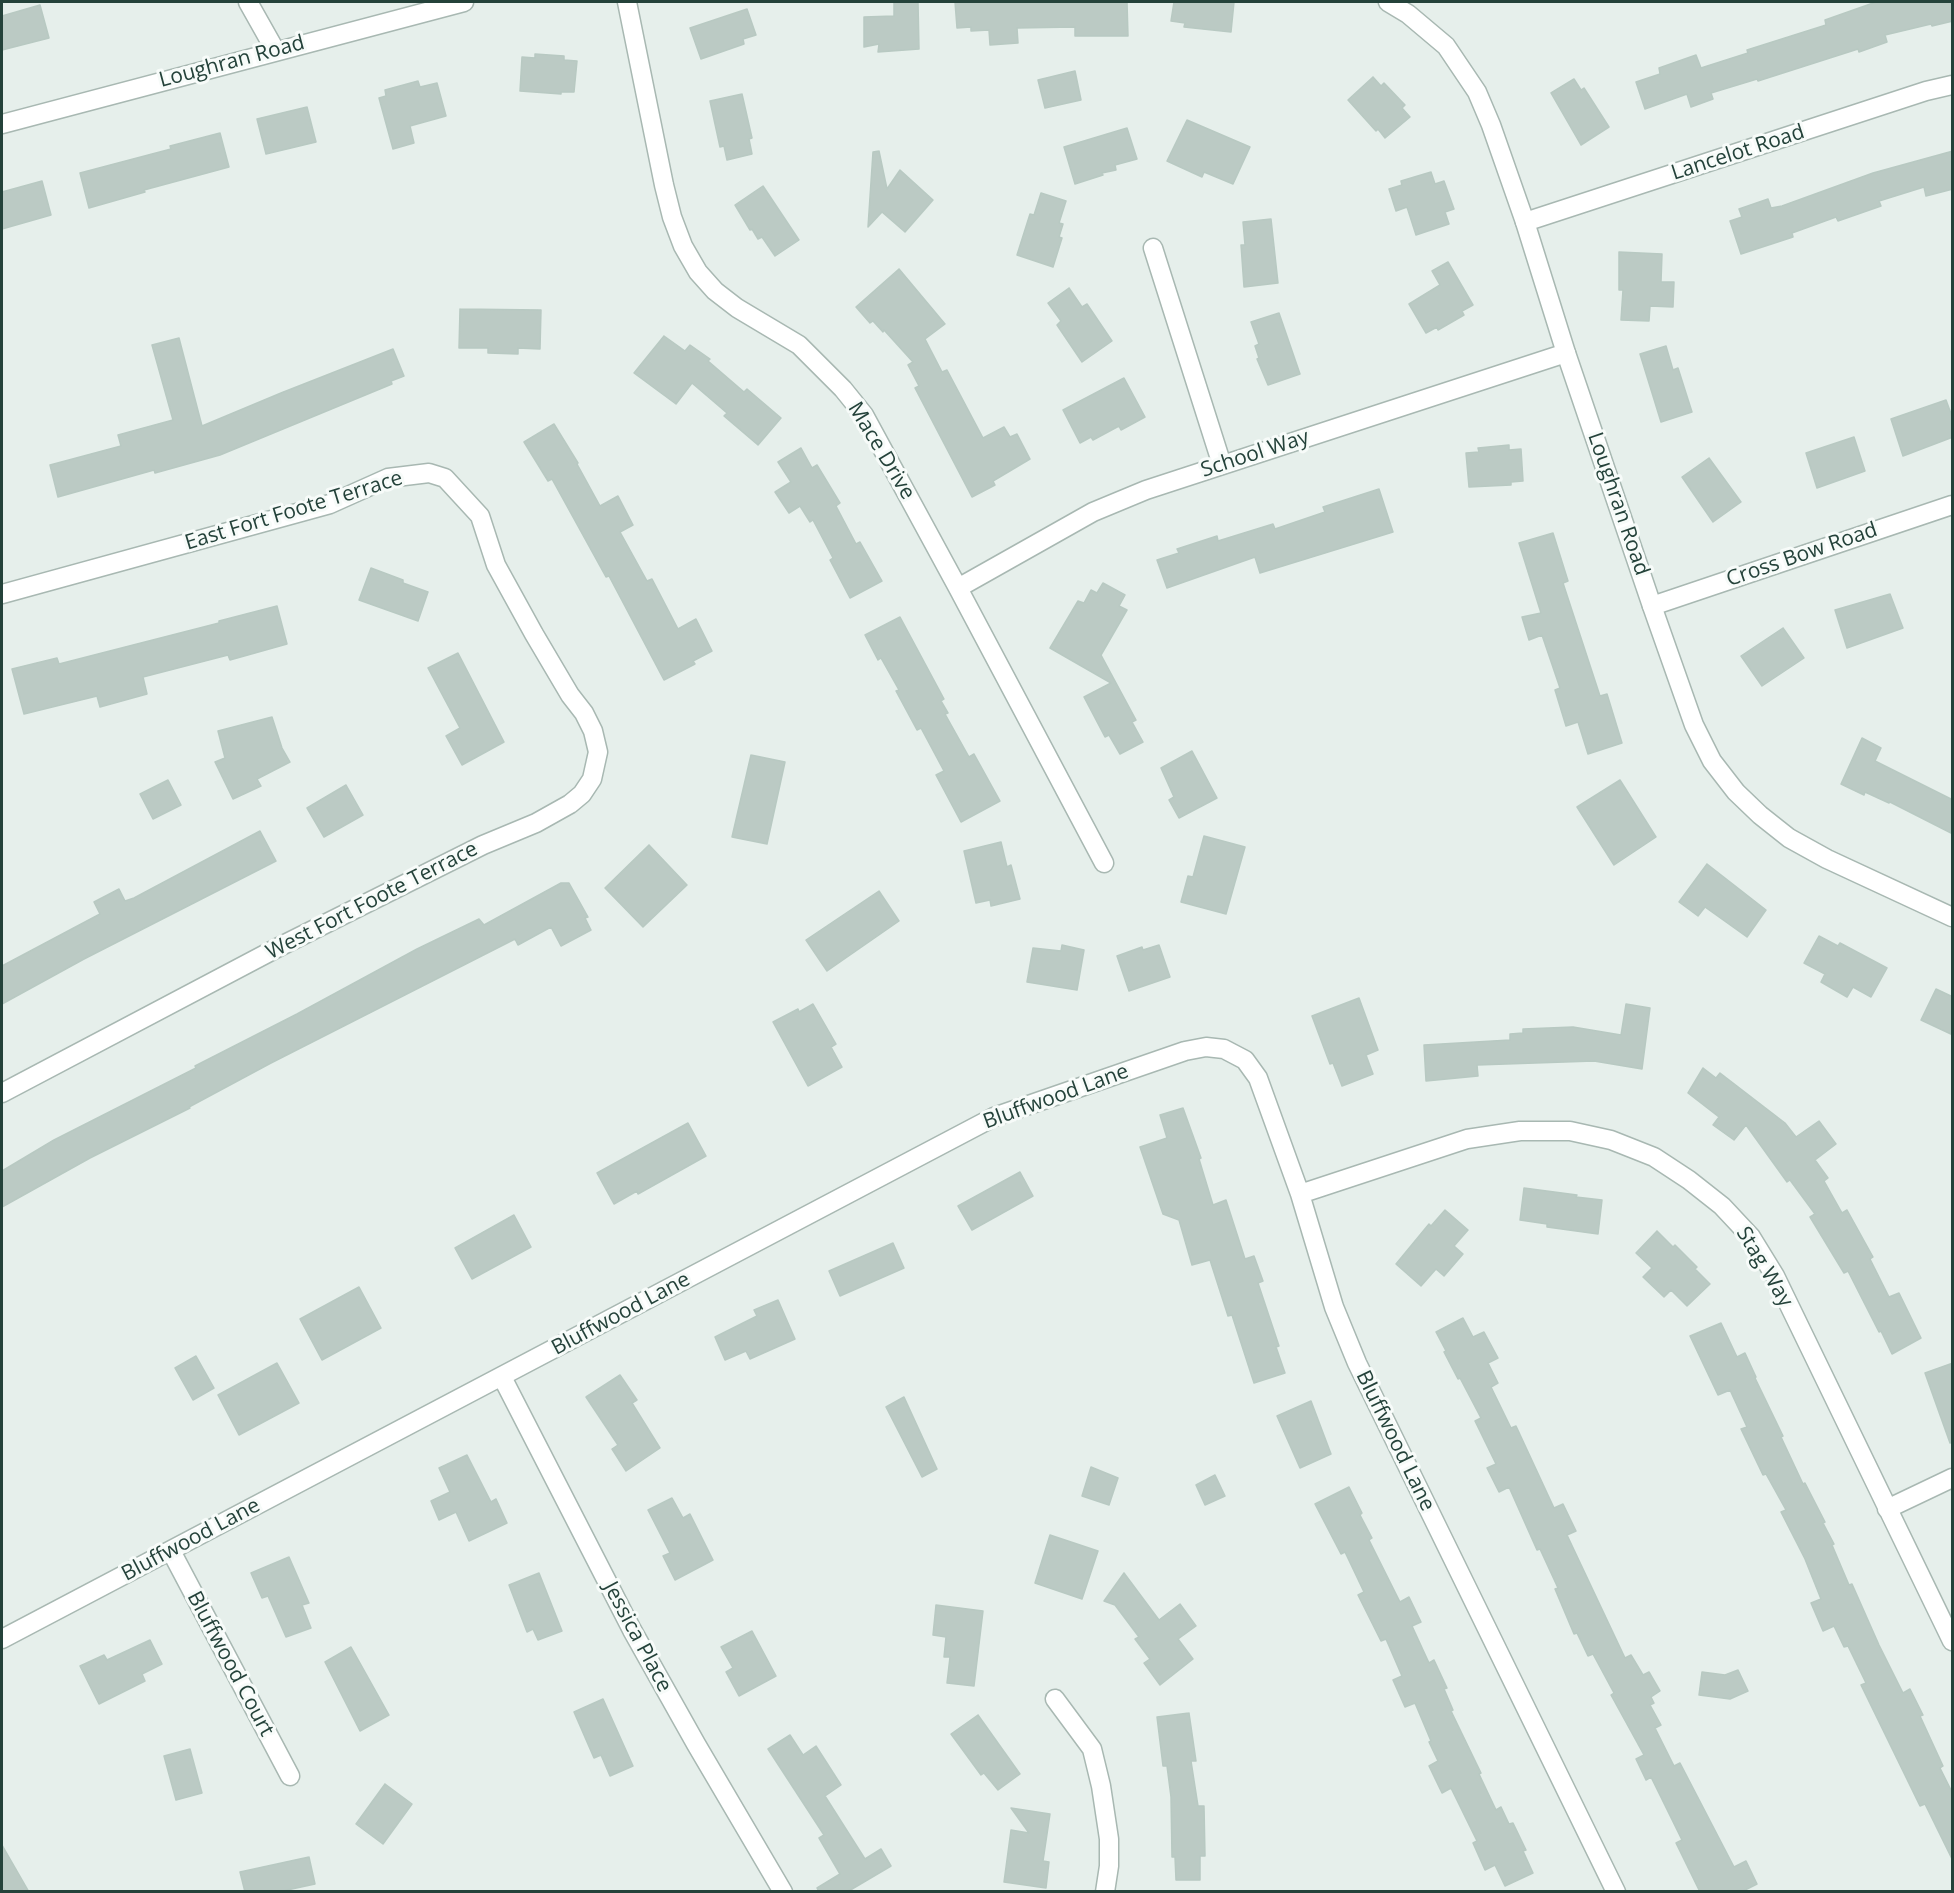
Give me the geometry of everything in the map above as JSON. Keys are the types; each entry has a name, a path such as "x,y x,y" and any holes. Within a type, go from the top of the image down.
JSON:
{"street":[{"path":"248,2 275,50"},
{"name":"Loughran Road","path":"2,124 275,50 464,2"},
{"name":"Mace Drive","path":"627,2 664,185 672,217 683,246 698,272 715,291 737,308 799,345 864,415 1104,863"},
{"name":"Loughran Road","path":"1388,2 1408,14 1446,46 1477,92 1525,222 1566,353 1694,726 1712,761 1736,792 1760,815 1790,838 1827,859 1953,916"},
{"name":"Lancelot Road","path":"1525,222 1926,91 1953,85"},
{"path":"1153,248 1222,465"},
{"name":"School Way","path":"958,588 1093,512 1146,490 1566,353"},
{"name":"East Fort Foote Terrace","path":"2,594 330,504 388,478 429,473 445,478 480,516 496,566 534,634"},
{"name":"Cross Bow Road","path":"1652,606 1953,505"},
{"name":"West Fort Foote Terrace","path":"2,1093 483,844 536,823 570,804 582,794 592,779 596,765 598,752 593,731 534,634"},
{"name":"Bluffwood Lane","path":"2,1639 994,1117 1185,1051 1206,1047 1224,1049 1245,1060 1258,1078 1300,1194 1334,1307 1357,1363 1616,1892"},
{"name":"Stag Way","path":"1300,1194 1467,1139 1520,1131 1570,1131 1611,1140 1654,1157 1689,1180 1722,1206 1751,1237 1775,1276 1953,1641"},
{"name":"Jessica Place","path":"502,1377 632,1630 783,1892"},
{"path":"1887,1509 1953,1478"},
{"name":"Bluffwood Court","path":"171,1551 290,1776"},
{"path":"1055,1699 1092,1749 1101,1786 1109,1839 1109,1866 1105,1892"}],"building":[{"path":"894,2 918,2 919,49 878,52 879,44 864,47 864,17 894,16"},
{"path":"955,2 1127,2 1128,36 1075,36 1075,27 1017,28 1018,43 990,45 989,30 971,31 971,27 957,28"},
{"path":"1174,2 1234,2 1231,32 1184,27 1185,23 1171,21"},
{"path":"1876,2 1953,2 1953,21 1885,35 1887,42 1859,52 1858,49 1758,81 1757,79 1711,93 1713,99 1691,107 1687,94 1645,109 1636,82 1660,74 1659,68 1696,55 1701,68 1748,53 1747,50 1826,25 1825,20"},
{"path":"40,5 49,38 2,50 2,16"},
{"path":"747,9 756,35 743,39 744,44 701,59 690,28"},
{"path":"535,54 564,56 564,60 577,61 574,92 561,92 561,94 520,91 522,57 535,58"},
{"path":"1075,71 1081,100 1045,108 1038,80"},
{"path":"1373,77 1381,86 1384,83 1405,105 1402,108 1410,117 1385,138 1348,100"},
{"path":"1574,79 1581,90 1584,88 1609,127 1581,145 1551,93"},
{"path":"418,81 420,87 437,83 446,116 410,126 414,143 393,149 379,98 386,96 385,90"},
{"path":"742,94 752,138 749,139 752,154 727,160 724,146 720,147 710,101"},
{"path":"307,107 316,142 266,154 257,119"},
{"path":"1187,120 1250,147 1233,184 1204,172 1202,177 1167,161"},
{"path":"1127,128 1137,159 1115,165 1116,170 1075,184 1064,147"},
{"path":"220,133 229,167 144,190 145,192 89,208 80,173 171,149 170,146"},
{"path":"879,151 887,189 900,170 933,200 905,232 882,212 868,227 873,152"},
{"path":"1953,151 1953,189 1926,196 1924,187 1879,201 1881,206 1838,221 1836,217 1792,233 1793,237 1741,254 1730,221 1742,217 1739,209 1768,199 1771,208 1782,206 1873,173"},
{"path":"1431,172 1435,184 1444,181 1454,209 1445,212 1449,224 1416,235 1407,207 1396,211 1389,189 1402,185 1401,181"},
{"path":"42,181 51,215 2,229 2,192"},
{"path":"763,186 799,240 775,256 762,237 758,239 752,229 750,230 735,205"},
{"path":"1041,193 1066,201 1059,223 1063,224 1059,237 1062,238 1053,267 1017,255 1030,214 1034,215"},
{"path":"1271,219 1278,283 1244,287 1241,245 1245,245 1243,222"},
{"path":"1619,252 1662,254 1661,282 1674,282 1673,307 1650,306 1649,321 1621,320 1623,290 1619,290"},
{"path":"1448,262 1473,305 1462,311 1464,315 1438,330 1437,327 1426,333 1409,304 1440,285 1432,271"},
{"path":"899,269 945,324 925,339 942,372 947,370 983,438 1004,427 1010,437 1017,434 1030,459 993,481 995,485 972,497 915,388 919,386 908,365 913,362 884,330 883,332 873,321 870,323 856,307"},
{"path":"1069,288 1082,307 1087,304 1112,341 1082,362 1057,325 1061,321 1048,303"},
{"path":"460,309 541,310 540,349 518,348 518,354 488,353 488,348 459,348"},
{"path":"1279,313 1300,374 1268,385 1257,359 1259,358 1255,346 1259,344 1251,322"},
{"path":"664,336 685,351 690,345 710,359 708,361 744,392 747,389 781,418 758,445 724,416 727,413 692,383 676,404 634,373"},
{"path":"179,338 202,426 393,349 404,376 391,381 392,384 220,455 155,473 154,470 58,497 50,465 121,446 118,435 173,420 152,345"},
{"path":"1666,346 1673,370 1678,368 1692,412 1661,422 1640,354"},
{"path":"1124,378 1145,417 1121,430 1119,426 1093,440 1091,437 1080,443 1063,410"},
{"path":"1946,400 1953,419 1953,437 1903,456 1891,419"},
{"path":"554,424 578,463 600,506 618,496 633,525 620,532 647,581 652,579 678,629 696,619 712,651 693,661 695,664 664,680 609,576 606,577 552,479 548,481 524,442"},
{"path":"1854,437 1865,471 1817,488 1806,453"},
{"path":"1509,445 1509,450 1521,449 1523,481 1511,482 1511,485 1469,487 1466,453 1479,452 1478,448"},
{"path":"801,448 812,468 817,465 840,503 836,506 856,544 860,542 882,581 850,598 813,520 810,522 800,506 789,513 775,492 791,482 778,462"},
{"path":"1709,458 1741,502 1713,522 1682,477"},
{"path":"1379,489 1393,532 1260,573 1255,557 1167,588 1157,560 1179,553 1177,549 1217,536 1218,541 1273,524 1275,529 1325,512 1323,507"},
{"path":"1553,533 1568,581 1563,583 1600,696 1607,694 1622,743 1588,754 1578,722 1566,726 1555,690 1560,688 1542,635 1529,640 1522,617 1541,613 1519,543"},
{"path":"371,568 428,592 418,621 359,600"},
{"path":"1103,583 1125,595 1119,606 1127,610 1101,655 1136,720 1132,722 1143,742 1120,754 1109,735 1105,737 1084,697 1111,683 1050,648 1078,601 1084,603 1091,590 1097,593"},
{"path":"1890,594 1903,628 1847,648 1835,610"},
{"path":"277,606 287,644 230,660 228,655 143,677 147,694 100,707 97,696 24,714 12,669 57,658 59,664"},
{"path":"900,617 944,699 941,701 948,713 945,714 969,757 974,754 1000,801 961,822 936,775 944,771 921,728 917,730 896,691 899,690 881,658 878,660 865,635"},
{"path":"1783,628 1804,658 1762,686 1741,656"},
{"path":"458,653 504,742 462,765 446,736 460,728 428,668"},
{"path":"272,717 282,748 290,762 257,779 261,786 233,799 215,762 225,758 218,731"},
{"path":"1862,738 1881,748 1875,761 1953,800 1953,834 1890,802 1865,792 1864,795 1841,784"},
{"path":"1192,751 1217,798 1179,818 1169,800 1174,797 1161,768"},
{"path":"751,755 785,762 767,844 732,837"},
{"path":"168,780 181,805 153,819 140,794"},
{"path":"1620,780 1656,837 1614,865 1577,807"},
{"path":"346,785 363,815 324,837 307,808"},
{"path":"260,831 276,861 84,959 2,1004 2,966 100,914 94,902 119,889 125,901 134,898"},
{"path":"1204,836 1245,847 1226,914 1181,902 1188,876 1193,877"},
{"path":"1001,842 1007,867 1011,865 1020,899 991,906 990,900 976,903 964,851"},
{"path":"649,845 687,885 643,927 605,888"},
{"path":"1707,864 1766,910 1747,937 1705,907 1698,916 1679,902"},
{"path":"561,883 569,883 588,917 585,918 591,930 561,946 551,927 518,945 515,939 271,1063 2,1207 2,1171 54,1140 196,1068 195,1066 417,949 479,919 484,925"},
{"path":"879,891 899,921 827,971 806,940"},
{"path":"1819,936 1838,946 1840,943 1887,968 1871,997 1853,987 1847,997 1821,982 1825,974 1804,963"},
{"path":"1062,945 1084,950 1077,990 1027,982 1033,948 1061,951"},
{"path":"1159,945 1170,977 1129,991 1117,956 1142,947 1143,950"},
{"path":"1936,989 1953,997 1953,1035 1921,1020"},
{"path":"1359,998 1378,1050 1366,1055 1373,1074 1342,1086 1333,1063 1330,1064 1312,1016"},
{"path":"813,1004 836,1044 831,1047 842,1067 808,1086 773,1022"},
{"path":"1626,1004 1650,1008 1642,1069 1594,1061 1477,1065 1478,1076 1426,1081 1424,1045 1510,1040 1510,1034 1523,1033 1523,1029 1573,1027 1621,1035"},
{"path":"1703,1068 1716,1078 1720,1073 1785,1123 1796,1137 1819,1121 1836,1144 1815,1160 1828,1178 1824,1181 1842,1213 1847,1210 1873,1257 1870,1259 1889,1297 1899,1293 1921,1338 1892,1354 1848,1271 1844,1273 1810,1217 1815,1214 1790,1180 1787,1182 1746,1125 1734,1140 1713,1125 1719,1117 1688,1093"},
{"path":"1183,1108 1201,1158 1199,1159 1213,1205 1226,1200 1245,1259 1254,1256 1263,1281 1258,1283 1279,1346 1276,1347 1285,1373 1254,1383 1232,1315 1228,1316 1210,1260 1192,1265 1179,1220 1163,1214 1140,1147 1167,1138 1160,1115"},
{"path":"688,1123 706,1156 638,1194 637,1191 614,1204 597,1173"},
{"path":"1020,1172 1033,1196 972,1230 958,1206"},
{"path":"1524,1188 1602,1200 1598,1234 1547,1227 1547,1224 1520,1220"},
{"path":"1445,1210 1468,1230 1454,1246 1463,1254 1444,1276 1436,1269 1421,1286 1396,1264 1429,1224 1431,1226"},
{"path":"514,1215 531,1247 472,1279 455,1248"},
{"path":"1657,1231 1697,1267 1695,1269 1710,1284 1687,1306 1671,1290 1664,1297 1643,1277 1652,1268 1636,1253"},
{"path":"893,1243 904,1268 840,1296 829,1271"},
{"path":"359,1287 381,1328 322,1360 300,1319"},
{"path":"778,1300 795,1339 750,1359 746,1351 725,1360 715,1337 757,1316 754,1310"},
{"path":"1463,1318 1473,1337 1484,1332 1498,1358 1488,1363 1498,1383 1491,1387 1511,1428 1516,1426 1554,1508 1563,1504 1576,1531 1567,1535 1625,1658 1631,1655 1643,1675 1649,1672 1660,1691 1651,1697 1654,1703 1650,1705 1661,1725 1655,1728 1674,1766 1680,1763 1734,1867 1746,1861 1757,1884 1741,1892 1700,1892 1676,1843 1682,1840 1651,1777 1646,1780 1636,1759 1644,1755 1611,1695 1614,1693 1593,1654 1588,1656 1577,1633 1574,1634 1555,1589 1558,1588 1540,1549 1537,1550 1509,1487 1499,1492 1487,1468 1496,1464 1475,1421 1481,1418 1460,1378 1458,1379 1436,1332"},
{"path":"1721,1323 1737,1357 1745,1353 1803,1484 1805,1483 1825,1522 1823,1523 1834,1544 1832,1545 1849,1585 1852,1584 1903,1693 1910,1689 1923,1715 1920,1716 1943,1766 1940,1768 1953,1794 1953,1861 1925,1804 1920,1806 1861,1685 1866,1683 1848,1646 1844,1647 1834,1626 1823,1631 1811,1603 1821,1599 1805,1559 1781,1512 1786,1510 1766,1474 1763,1475 1741,1429 1747,1427 1730,1390 1718,1395 1690,1336"},
{"path":"196,1356 214,1388 193,1400 175,1368"},
{"path":"277,1363 299,1403 239,1435 218,1395"},
{"path":"1953,1363 1953,1442 1950,1443 1925,1373"},
{"path":"620,1375 637,1400 632,1403 660,1448 626,1471 612,1449 618,1445 586,1397"},
{"path":"904,1397 937,1469 922,1477 886,1407"},
{"path":"1311,1401 1331,1454 1300,1468 1277,1416"},
{"path":"467,1455 491,1502 496,1499 507,1523 469,1541 456,1512 439,1520 431,1501 450,1492 439,1468"},
{"path":"1091,1467 1118,1478 1109,1505 1082,1496"},
{"path":"1215,1475 1225,1496 1205,1505 1196,1485"},
{"path":"1349,1487 1372,1538 1369,1540 1400,1602 1409,1597 1421,1622 1412,1626 1429,1663 1434,1660 1447,1688 1444,1689 1453,1710 1451,1711 1496,1810 1501,1807 1509,1824 1513,1823 1526,1850 1523,1851 1533,1873 1505,1886 1495,1865 1485,1870 1473,1843 1477,1841 1451,1788 1442,1793 1429,1766 1438,1761 1415,1703 1405,1707 1393,1680 1402,1676 1386,1639 1381,1641 1358,1595 1364,1592 1345,1552 1341,1554 1315,1504"},
{"path":"672,1498 683,1518 690,1514 713,1560 675,1580 663,1556 670,1553 648,1510"},
{"path":"1050,1535 1098,1551 1082,1599 1035,1583"},
{"path":"289,1557 309,1603 302,1605 311,1628 286,1637 268,1596 262,1598 251,1573"},
{"path":"539,1573 562,1631 538,1640 533,1629 527,1632 509,1585"},
{"path":"1124,1573 1159,1620 1180,1604 1196,1626 1178,1639 1193,1659 1160,1685 1144,1663 1150,1659 1135,1639 1139,1637 1115,1605 1104,1601"},
{"path":"936,1605 983,1611 974,1686 947,1683 950,1657 944,1657 946,1637 933,1635"},
{"path":"752,1631 776,1676 739,1696 726,1672 733,1668 721,1647"},
{"path":"150,1640 162,1664 142,1674 145,1681 99,1704 80,1666 104,1655 107,1660"},
{"path":"351,1647 389,1715 360,1731 325,1662"},
{"path":"1738,1670 1748,1691 1730,1699 1699,1695 1702,1672 1725,1675"},
{"path":"603,1699 633,1766 610,1776 601,1755 594,1758 574,1712"},
{"path":"1189,1713 1196,1761 1191,1761 1198,1806 1204,1806 1205,1856 1200,1856 1200,1880 1176,1880 1175,1857 1172,1857 1171,1797 1167,1766 1163,1766 1157,1717"},
{"path":"978,1715 1020,1774 998,1790 984,1773 981,1775 951,1734"},
{"path":"790,1735 803,1755 816,1746 841,1785 825,1796 865,1859 881,1849 891,1866 847,1892 819,1892 817,1888 840,1874 819,1838 824,1835 768,1749"},
{"path":"190,1749 202,1793 176,1800 164,1756"},
{"path":"385,1784 412,1804 383,1844 356,1824"},
{"path":"1011,1808 1050,1814 1043,1861 1049,1862 1046,1888 1004,1882 1011,1830 1029,1833"},
{"path":"2,1845 29,1892 2,1892"},
{"path":"309,1857 315,1884 278,1892 245,1892 240,1872"}]}
